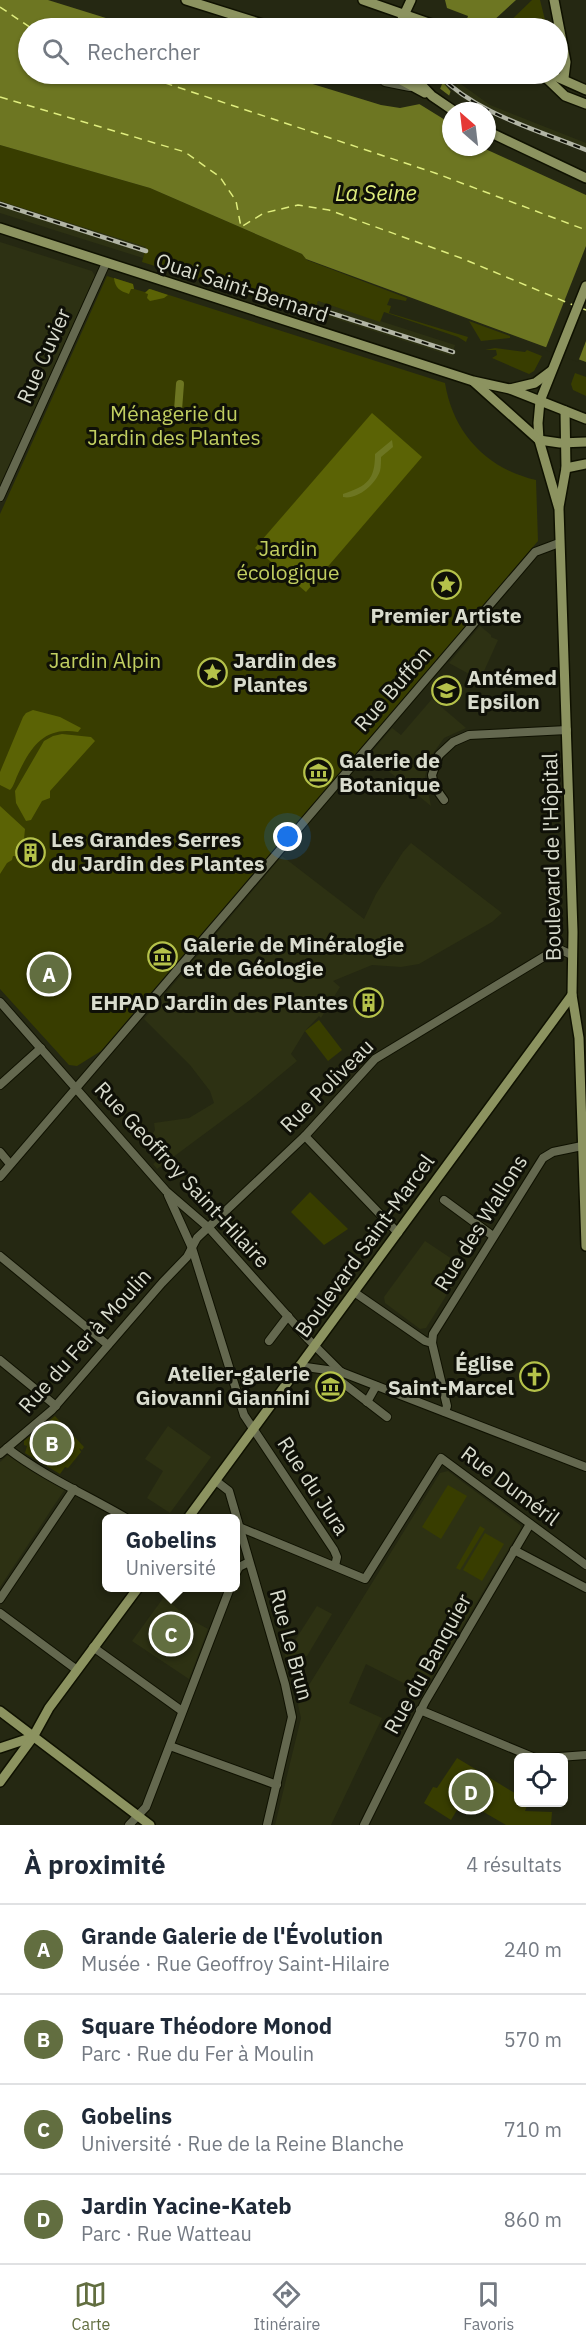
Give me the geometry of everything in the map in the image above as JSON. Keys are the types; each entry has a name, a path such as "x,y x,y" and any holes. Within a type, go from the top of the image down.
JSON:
{"main road":[{"path":"186,0 243,18"},
{"path":"363,0 371,5 416,18"},
{"path":"404,18 411,0"},
{"path":"554,0 557,18"},
{"path":"568,82 572,86 586,90"},
{"path":"413,84 442,102"},
{"path":"552,84 564,96 586,104"},
{"path":"496,135 586,178"},
{"name":"Quai Saint-Bernard","path":"0,228 473,381 510,389 586,419"},
{"name":"Boulevard de l'Hôpital","path":"586,286 540,401 538,423 539,440 559,509 567,730 572,995 579,1038 586,1246"},
{"path":"510,389 536,383 553,369"},
{"name":"Quai Saint-Bernard","path":"473,381 539,440"},
{"path":"559,509 566,468 565,411"},
{"path":"539,440 586,442"},
{"path":"566,468 586,464"},
{"name":"Boulevard Saint-Marcel","path":"191,1514 572,995"},
{"path":"0,1782 33,1737 49,1708 134,1592"},
{"path":"0,1711 150,1825"},
{"path":"0,1748 33,1737"}],"street":[{"name":"Rue Cuvier","path":"0,497 106,262"},
{"name":"Rue Buffon","path":"0,1177 535,552 559,543"},
{"path":"444,800 434,786 432,775 440,755 453,742 469,735 567,730"},
{"name":"Rue Poliveau","path":"192,1248 197,1238 305,1136 375,1059 555,950 559,949 572,955"},
{"name":"Rue Geoffroy Saint-Hilaire","path":"0,1002 166,1191 209,1228 341,1372"},
{"path":"0,1085 41,1048"},
{"path":"305,1136 398,1233"},
{"name":"Rue des Wallons","path":"432,1343 433,1334 543,1158 553,1152 582,1146"},
{"path":"0,1152 10,1164"},
{"name":"Rue du Jura","path":"166,1191 192,1248 244,1414 334,1550 337,1557 335,1566"},
{"path":"444,1200 493,1236"},
{"name":"Rue du Fer à Moulin","path":"3,1451 56,1406 188,1257 192,1248"},
{"path":"0,1256 108,1345"},
{"path":"354,1292 425,1341 432,1343 447,1406 445,1412"},
{"path":"269,1341 288,1316"},
{"path":"0,1360 56,1406"},
{"path":"299,1366 341,1372 586,1467"},
{"path":"341,1372 339,1380 387,1417"},
{"path":"368,1402 376,1386"},
{"path":"3,1451 119,1514"},
{"name":"Rue Duméril","path":"335,1566 365,1580 441,1458 586,1565"},
{"name":"Rue Le Brun","path":"216,1481 229,1491 235,1514"},
{"path":"0,1599 74,1489"},
{"name":"Rue du Banquier","path":"364,1825 420,1710 530,1524"},
{"path":"240,1527 335,1566"},
{"name":"Rue Le Brun","path":"240,1530 285,1684 292,1717 267,1825"},
{"path":"514,1550 586,1588"},
{"path":"240,1566 249,1562"},
{"path":"129,1825 146,1807 228,1592"},
{"path":"0,1613 77,1670"},
{"path":"93,1647 182,1711"},
{"path":"420,1710 523,1753"},
{"path":"170,1746 277,1785"},
{"path":"568,1756 586,1755"}],"shaded area":[{"path":"457,84 461,84 486,102 469,102 454,92"},
{"path":"496,107 586,143 586,152 496,115"},
{"path":"0,201 147,247 143,258 0,213"},
{"path":"0,242 92,271 95,276 0,486"},
{"path":"318,301 455,345 452,356 314,312"},
{"path":"480,626 491,637 498,640 480,680 449,663"},
{"path":"432,699 466,728 444,738 429,759 425,777 431,806 369,755 392,728 401,735"},
{"path":"411,843 502,913 492,922 419,964 401,967 372,965 333,981 340,987 321,1018 319,1016 305,1031 291,1054 297,1061 250,1100 157,1169 153,1164 167,1153 152,1135 155,1130 154,1123 189,1118 214,1103 210,1091 190,1065 144,1019 282,856 364,919 376,894"},
{"path":"425,1241 464,1267 426,1328 420,1329 385,1303 384,1297"},
{"path":"168,1426 211,1457 170,1513 147,1498 163,1471 145,1459"},
{"path":"8,1455 65,1489 0,1587 0,1462"},
{"path":"448,1471 521,1528 423,1693 366,1664 349,1703 382,1718 331,1825 275,1825 301,1718 292,1678 309,1685 440,1473"},
{"path":"164,1597 188,1618 208,1629 189,1679 132,1641"},
{"path":"317,1606 332,1614 307,1656 286,1660 285,1653 296,1650 294,1642"}],"green space":[{"path":"532,0 540,0 544,18 513,18"},
{"path":"0,145 150,188 302,254 307,260 407,298 406,301 390,298 387,305 391,306 389,313 468,337 466,342 458,337 384,312 380,322 318,301 313,315 142,262 146,247 0,201"},
{"name":"Jardin des Plantes","path":"107,276 133,284 134,289 145,292 150,289 445,383 456,418 464,433 475,446 502,467 536,480 538,541 101,1051 77,1066 69,1065 0,989 0,514"},
{"path":"114,278 133,284 134,289 131,289 129,294 123,292 118,289"},
{"path":"149,289 168,295 150,301 147,298 148,294 145,293"},
{"path":"469,321 510,336 510,338 481,341"},
{"path":"495,348 525,352 527,350 542,356 534,371 529,374 492,358 497,355 496,350 485,350"},
{"path":"575,373 586,377 586,396 573,390 571,384"},
{"name":"Jardin écologique","path":"372,413 422,457 306,592 255,548"},
{"path":"33,710 60,717 81,728 78,732 57,732 40,740 28,755 10,790 0,785 0,772 23,717"},
{"path":"62,734 91,737 95,741 50,791 50,798 42,801 31,820 26,821 16,803 15,791 44,741"},
{"path":"0,806 25,829 24,839 15,849 20,854 13,856 0,874"},
{"path":"319,1020 342,1050 328,1061 305,1031"},
{"path":"310,1192 348,1229 324,1245 291,1212"},
{"path":"55,1416 84,1447 82,1450 79,1448 81,1452 60,1474 25,1453 27,1446 24,1445 24,1441"},
{"path":"448,1485 467,1496 441,1539 422,1527"},
{"path":"480,1526 485,1529 460,1570 456,1568"},
{"path":"485,1533 504,1544 482,1581 463,1570"},
{"path":"457,1758 514,1793 514,1807 526,1807 525,1811 552,1812 551,1825 506,1825 463,1800 451,1820 424,1803 433,1787 437,1788"}],"water":[{"name":"La Seine","path":"0,0 48,0 106,18 18,18 18,84 313,84 381,105 400,108 420,104 440,89 442,84 453,84 447,102 442,102 442,156 496,156 496,154 586,195 586,362 306,259 302,254 150,188 0,145"},
{"path":"445,0 516,0 496,18 467,18 468,16 447,8"},
{"path":"392,440 393,447 381,457 380,471 374,481 360,494 343,497 343,494 368,481 375,463 375,454"}],"pier":[{"path":"444,84 455,84 452,93"},
{"path":"438,87 451,97 450,102 442,102 442,118 416,102 428,96"},
{"path":"586,246 586,341 578,362 545,350"}],"waterway":[{"path":"178,410 180,384"}],"ferry route":[{"path":"0,7 18,19"},
{"path":"168,84 435,173 586,230"},
{"path":"0,97 185,152 220,177 236,201 241,227 264,213 298,205 329,210 461,258 573,305"},
{"path":"581,308 586,310"}],"railway":[{"path":"449,84 470,100 489,110 586,150"},
{"path":"0,204 146,251"},
{"path":"315,308 453,352"}],"place":[{"name":"Premier Artiste","path":"446,585"},
{"name":"Jardin des Plantes","path":"212,673"},
{"name":"Antémed Epsilon","path":"446,690"},
{"name":"Galerie de Botanique","path":"318,773"},
{"name":"Les Grandes Serres du Jardin des Plantes","path":"30,852"},
{"name":"Galerie de Minéralogie et de Géologie","path":"162,957"},
{"name":"Grande Galerie de l'Évolution","path":"49,974"},
{"name":"EHPAD Jardin des Plantes","path":"369,1003"},
{"name":"Église Saint-Marcel","path":"535,1376"},
{"name":"Atelier-galerie Giovanni Giannini","path":"331,1386"},
{"name":"Square Théodore Monod","path":"52,1443"},
{"name":"Gobelins","path":"171,1634"},
{"name":"Jardin Yacine-Kateb","path":"471,1792"}],"park label":[{"name":"Ménagerie du Jardin des Plantes","path":"174,426"},
{"name":"Jardin Alpin","path":"105,661"}]}
